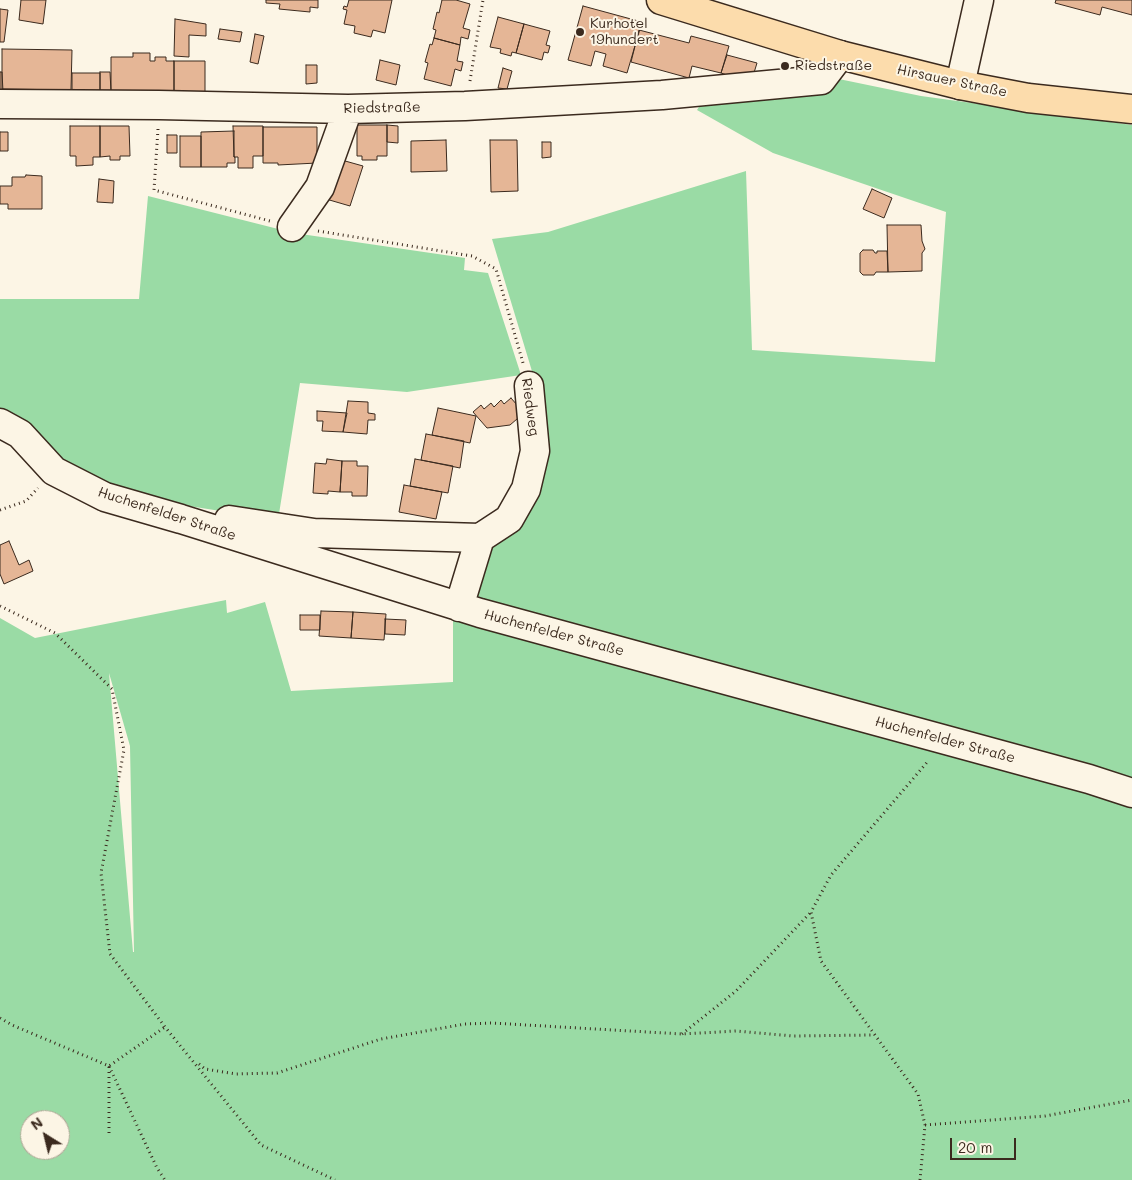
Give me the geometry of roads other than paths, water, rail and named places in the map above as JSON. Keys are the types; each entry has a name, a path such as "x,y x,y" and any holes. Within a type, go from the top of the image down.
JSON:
{"main road":[{"name":"Hirsauer Straße","path":"661,0 840,55 960,85 1028,98 1132,109"}],"street":[{"path":"960,85 979,0"},
{"name":"Riedstraße","path":"0,104 159,104 348,109 465,106 662,95 821,80 840,55"},
{"path":"292,227 320,187 348,109"},
{"name":"Riedweg","path":"480,538 509,518 526,489 535,451 529,386"},
{"name":"Huchenfelder Straße","path":"0,423 20,434 54,471 105,497 459,606 1089,779 1132,793"},
{"path":"180,519 197,515 314,533 480,538 459,606"}],"place":[{"name":"Kurhotel 19hundert","path":"580,32"},
{"name":"Riedstraße","path":"785,66"}]}
